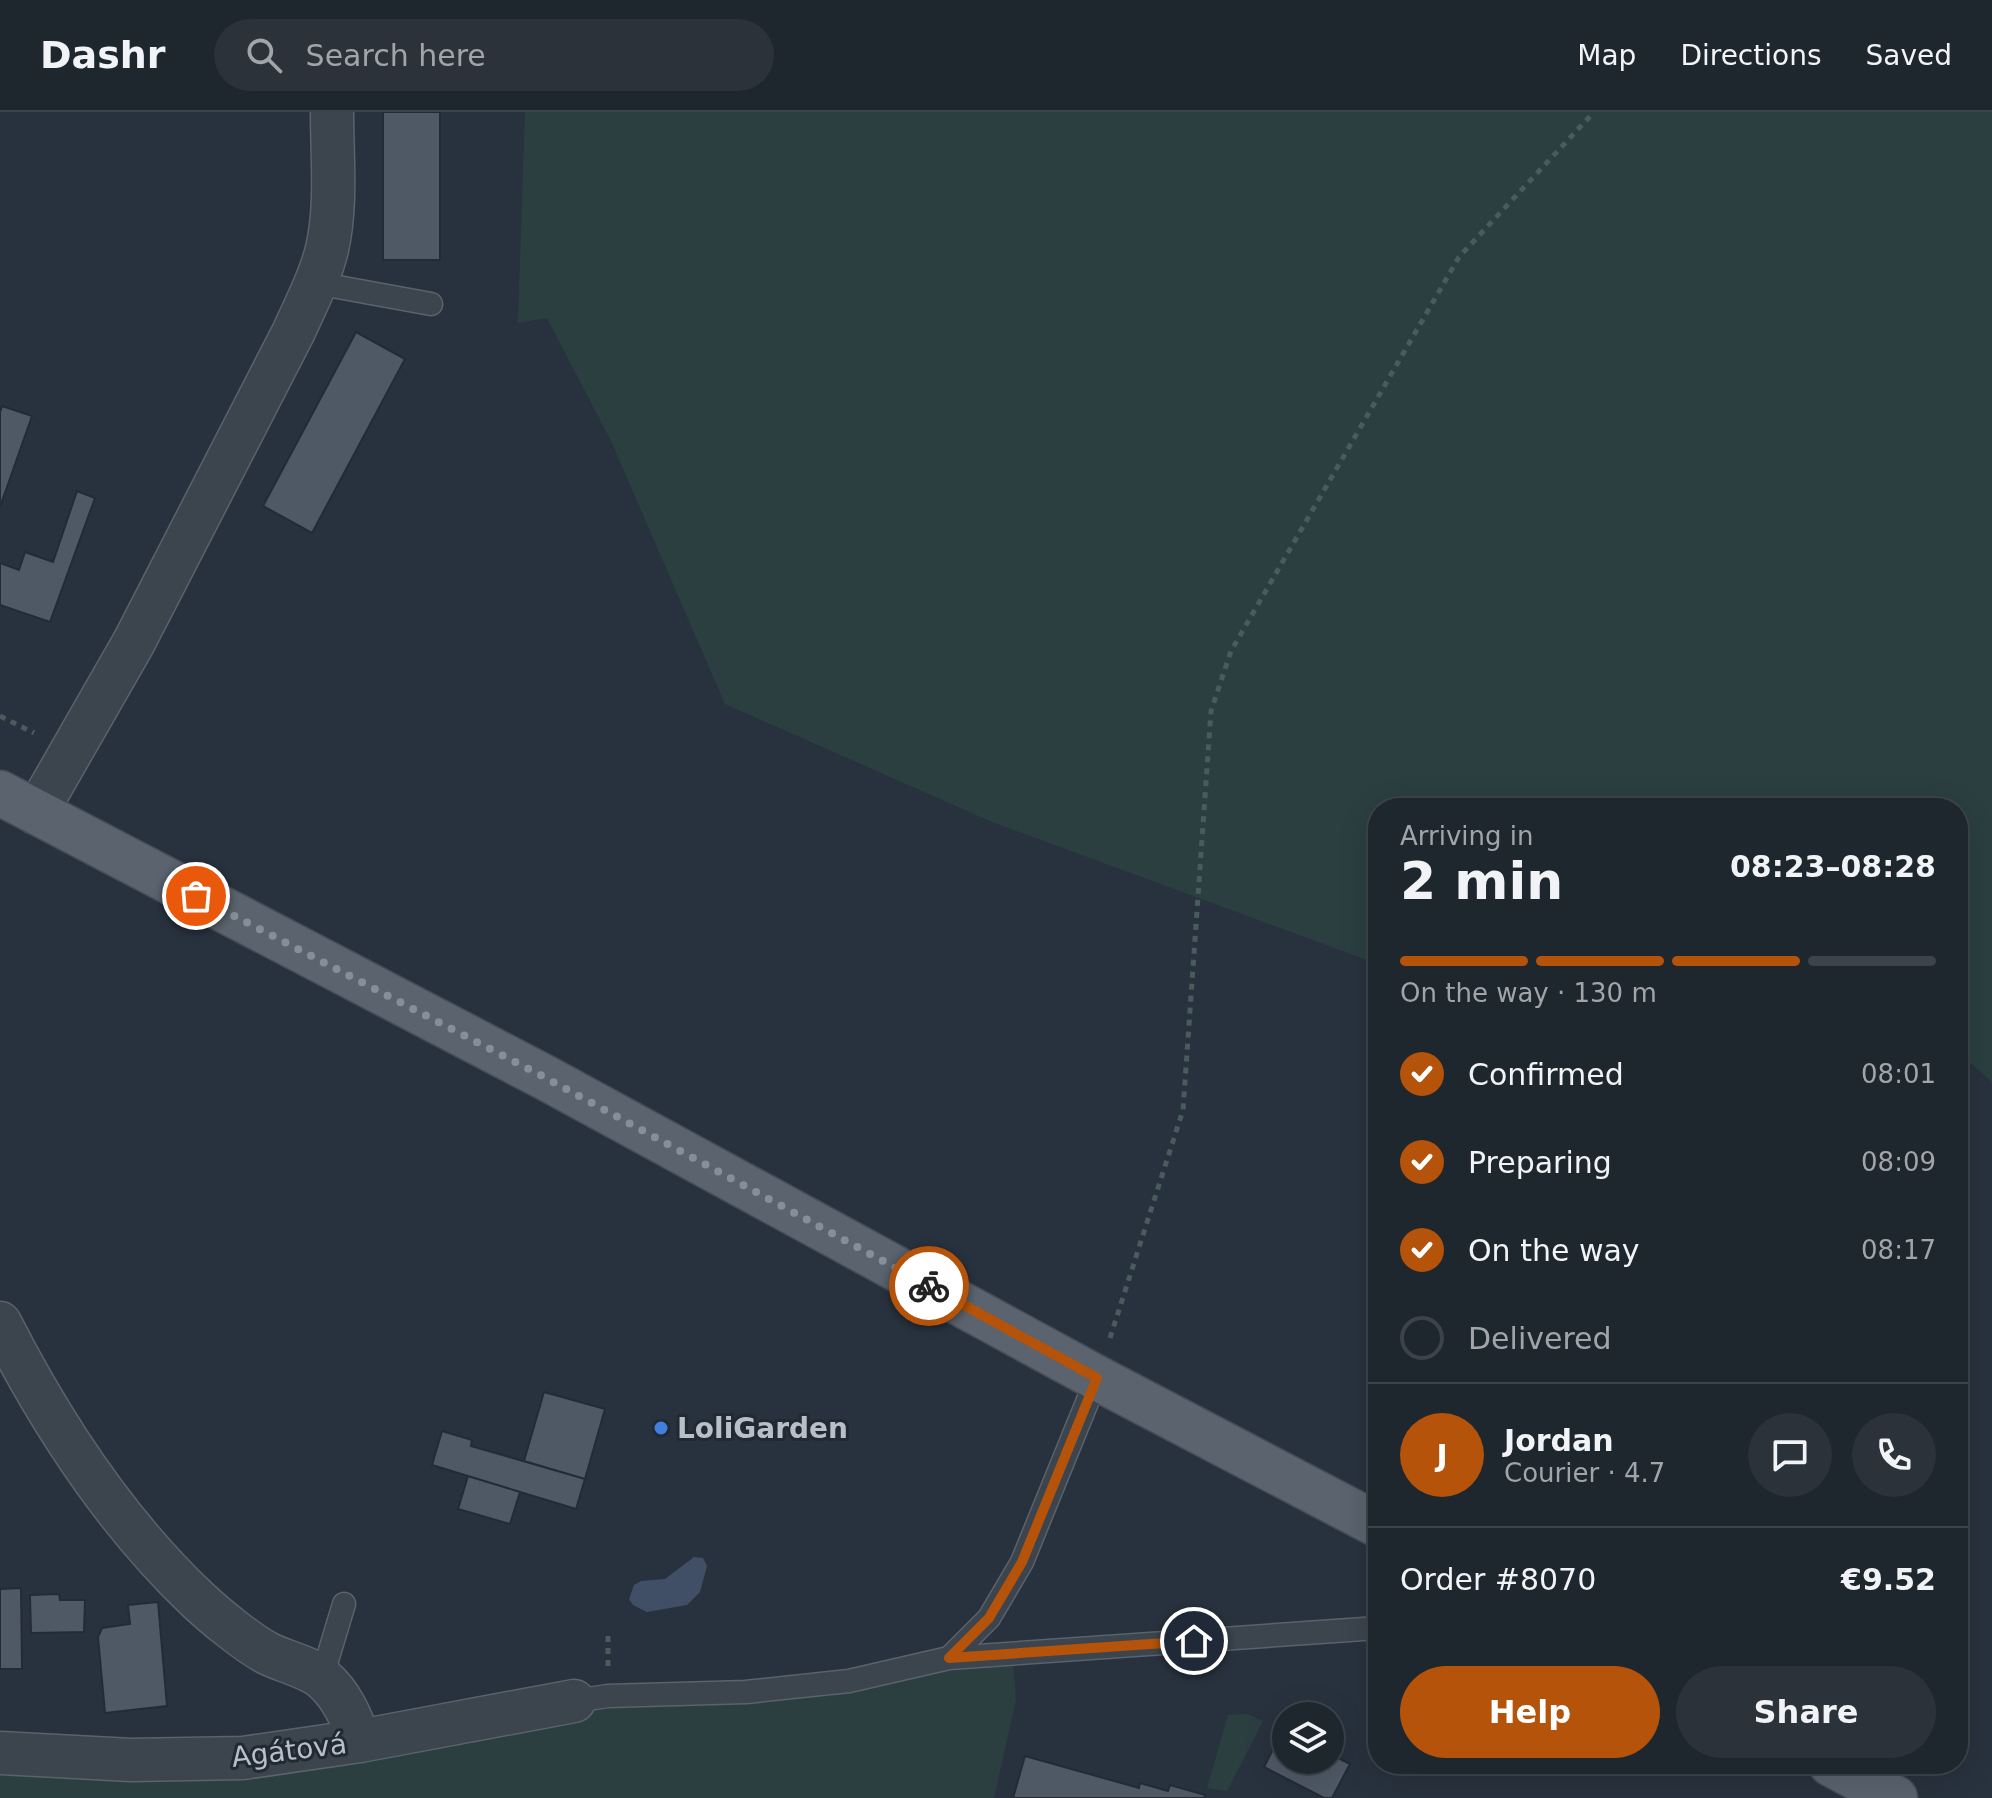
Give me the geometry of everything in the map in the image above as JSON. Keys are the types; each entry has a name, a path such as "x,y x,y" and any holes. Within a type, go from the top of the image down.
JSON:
{"main road":[{"path":"18,803 546,1078 1097,1378 1368,1520"},
{"path":"1850,1774 1895,1798"}],"street":[{"path":"18,803 134,642 316,283 327,248 332,196 332,112"},
{"path":"0,1323 15,1354 86,1467 139,1536 210,1610 265,1652 322,1677 341,1698 360,1741"},
{"name":"Agátová","path":"0,1753 131,1760 243,1758 360,1741 574,1701"}],"lane":[{"path":"316,283 431,304"},
{"path":"949,1658 989,1618 1022,1562 1097,1378"},
{"path":"322,1677 344,1604"},
{"path":"574,1701 608,1696 746,1692 849,1681 949,1658 1368,1629"}],"path":[{"path":"1097,1378 1183,1110 1211,711 1231,651 1459,257 1594,112"}],"green space":[{"path":"525,112 1992,112 1992,1082 1968,1061 1968,798 1368,798 1368,960 992,822 725,704 611,441 547,318 518,323"},
{"path":"949,1658 1013,1664 1016,1700 994,1798 0,1798 0,1753 131,1760 574,1701 746,1692"},
{"path":"1247,1714 1263,1721 1227,1791 1207,1788 1228,1715"}],"water":[{"path":"694,1557 703,1558 707,1566 700,1592 687,1605 647,1612 633,1605 629,1599 634,1585 641,1581 665,1579"}],"building":[{"path":"383,112 440,112 440,260 383,260"},
{"path":"356,332 405,359 312,533 263,506"},
{"path":"2,406 32,416 0,507 0,412"},
{"path":"77,491 95,498 50,622 0,605 0,563 19,570 25,552 53,562"},
{"path":"544,1392 605,1409 585,1479 524,1461"},
{"path":"442,1431 472,1440 471,1446 585,1479 576,1509 432,1465"},
{"path":"468,1476 520,1492 510,1524 458,1509"},
{"path":"21,1588 22,1669 0,1669 0,1589"},
{"path":"59,1594 60,1600 85,1600 84,1632 31,1633 30,1595"},
{"path":"158,1602 167,1706 105,1713 98,1637 102,1628 130,1624 128,1605"},
{"path":"1272,1751 1272,1771 1264,1767"},
{"path":"1025,1756 1139,1788 1140,1783 1168,1791 1170,1785 1205,1795 1204,1798 1013,1798"},
{"path":"1344,1761 1350,1764 1332,1798 1324,1798 1278,1774 1344,1774"}],"way so far":[{"path":"196,896 546,1078 929,1286"}],"place":[{"name":"LoliGarden","path":"661,1428"}],"route":[{"path":"929,1286 1097,1378 1022,1562 989,1618 949,1658 1194,1641"}]}
